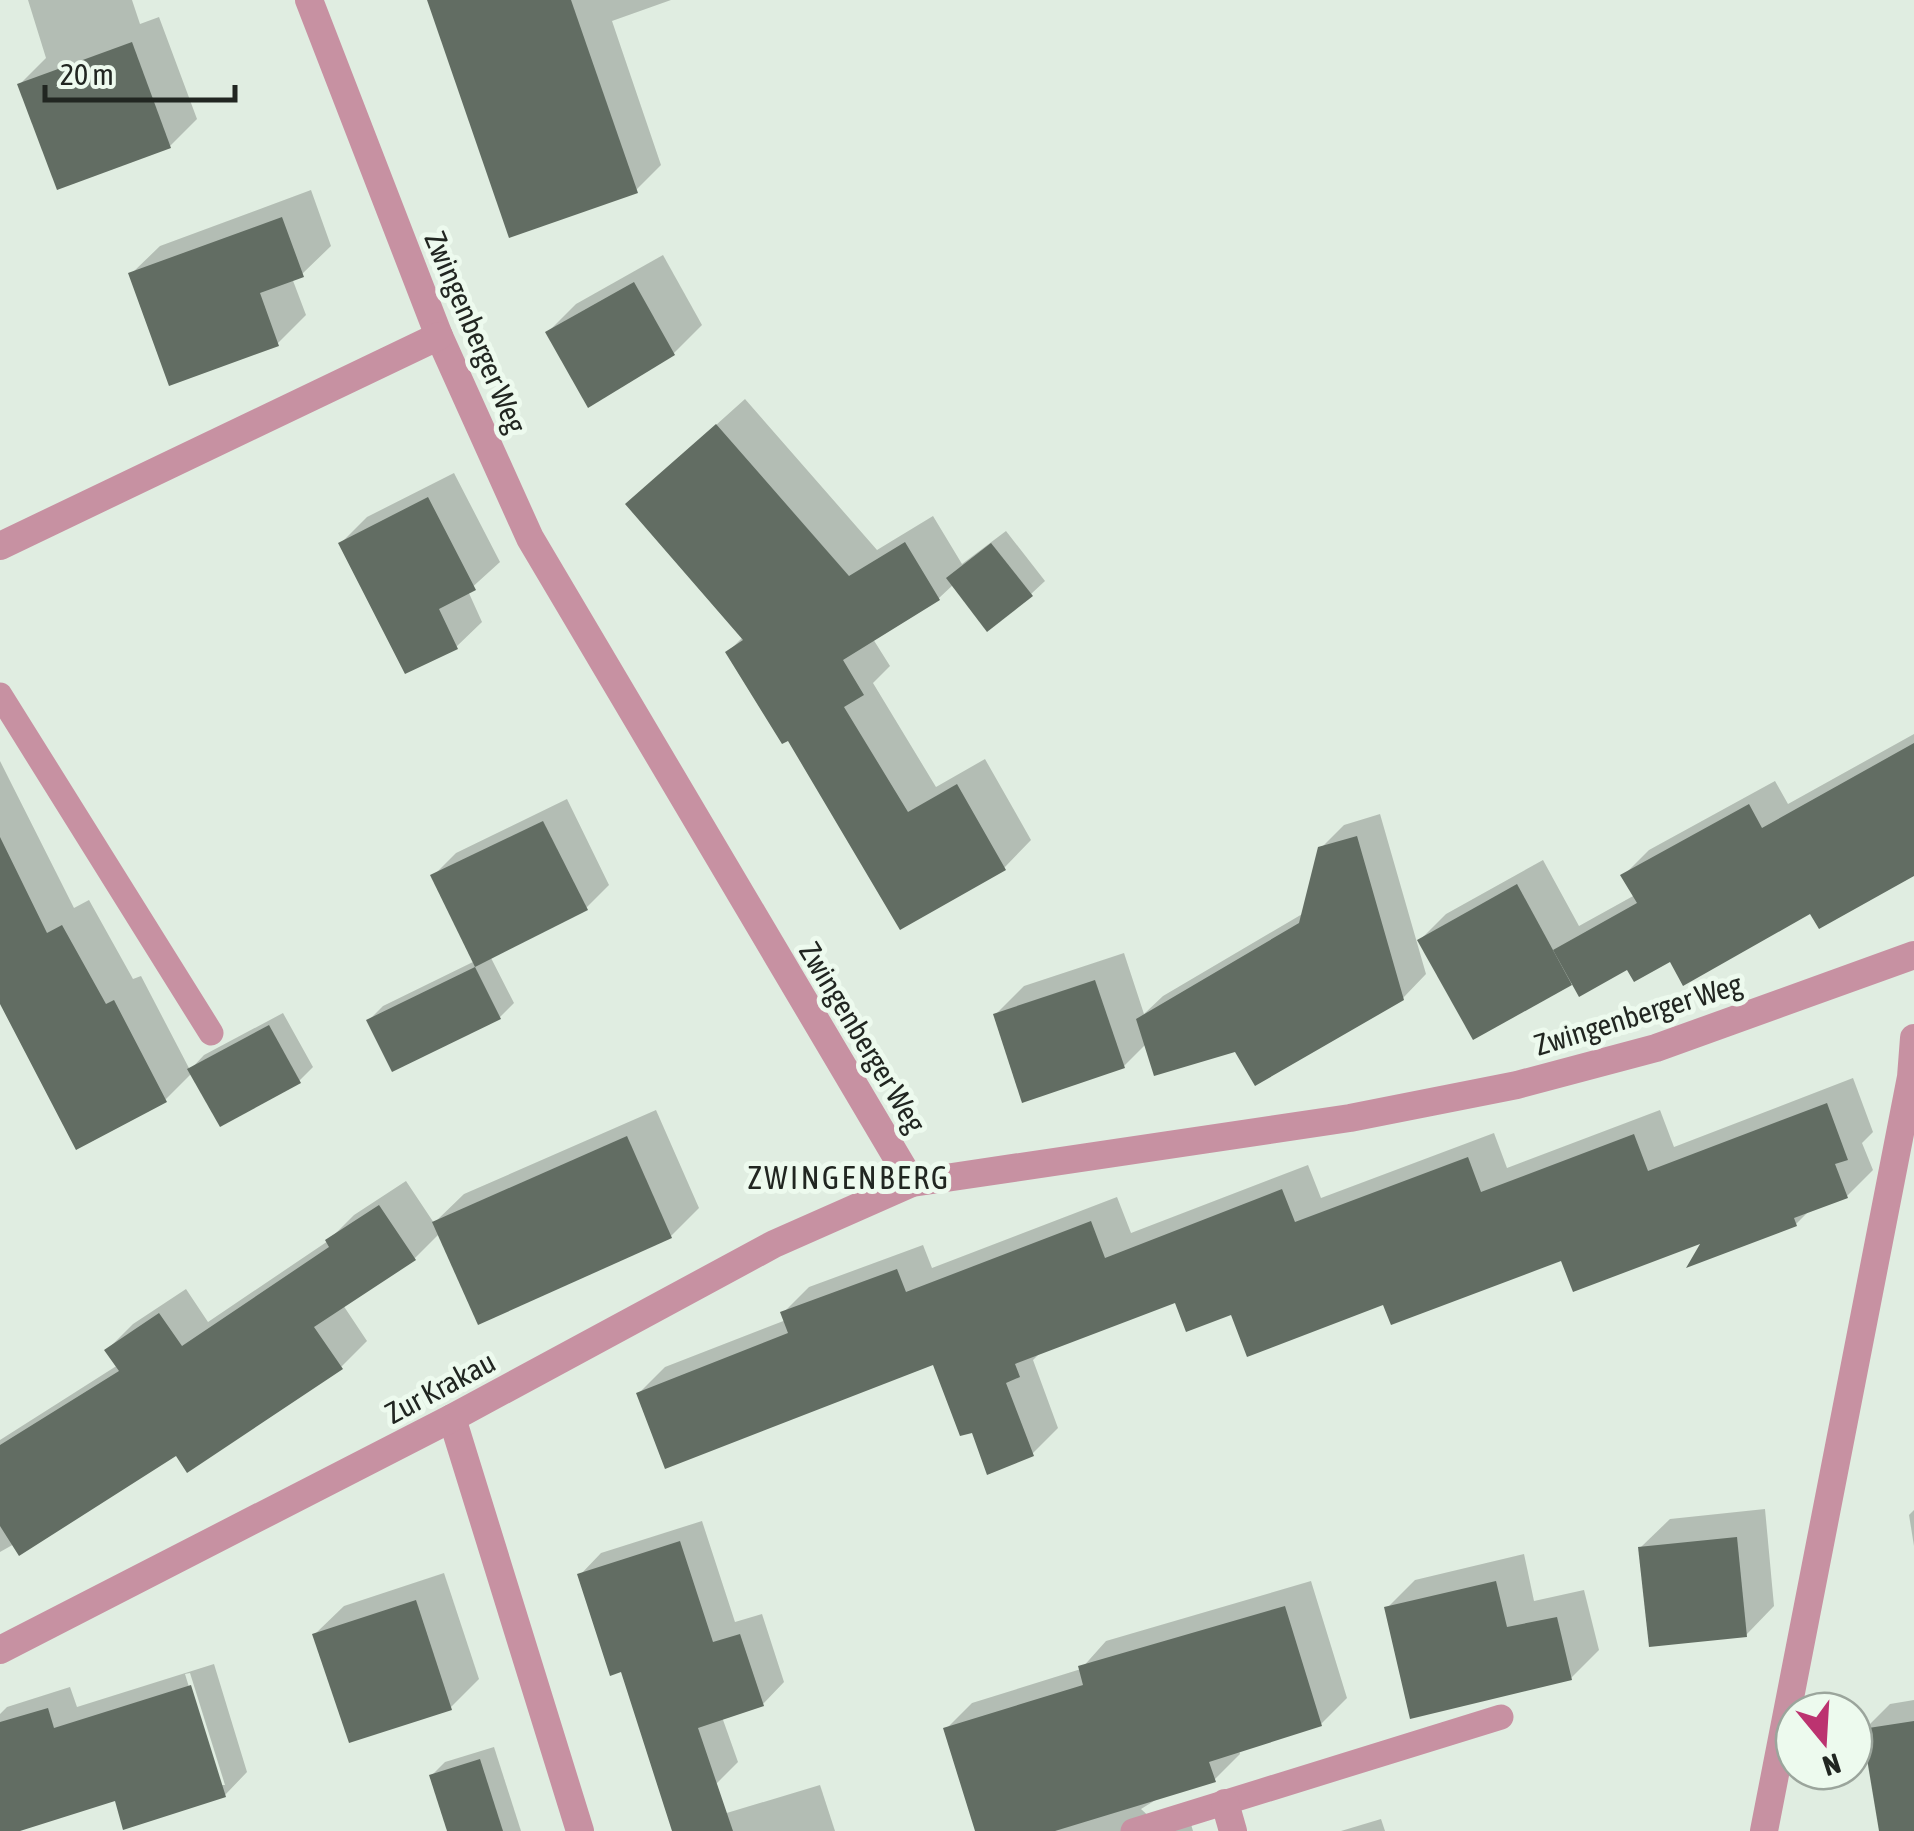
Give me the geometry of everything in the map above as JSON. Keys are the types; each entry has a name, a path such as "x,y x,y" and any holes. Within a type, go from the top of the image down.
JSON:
{"street":[{"name":"Zwingenberger Weg","path":"309,0 439,336 530,538 912,1183 1350,1118 1517,1085 1656,1048 1914,955"},
{"path":"0,546 439,336"},
{"path":"1764,1831 1912,1077 1914,1038"},
{"name":"Zur Krakau","path":"0,1650 452,1418 774,1244 912,1183"},
{"path":"452,1418 580,1831"},
{"path":"1225,1803 1232,1831"}],"lane":[{"path":"0,695 211,1033"},
{"path":"1133,1831 1501,1717"}],"building":[{"path":"427,0 571,0 638,193 509,238"},
{"path":"132,42 171,148 57,190 17,84"},
{"path":"282,217 304,277 260,293 279,346 169,386 128,273"},
{"path":"634,282 675,355 588,408 545,332"},
{"path":"716,424 849,576 905,542 940,600 843,660 864,695 844,707 908,812 957,784 1006,870 900,930 788,741 782,744 725,652 743,640 625,504"},
{"path":"428,497 476,590 439,609 458,649 405,674 338,543"},
{"path":"991,543 1033,596 987,632 946,578"},
{"path":"1914,743 1914,876 1819,929 1810,914 1683,986 1670,962 1634,982 1627,970 1579,997 1553,950 1637,903 1620,875 1749,804 1762,828"},
{"path":"543,821 588,910 475,967 430,875"},
{"path":"1357,836 1404,1000 1255,1086 1235,1052 1154,1076 1136,1019 1299,923 1318,847"},
{"path":"0,837 47,933 62,925 106,1004 114,1000 167,1102 76,1150 0,1004"},
{"path":"1517,884 1572,985 1473,1040 1417,940"},
{"path":"475,967 501,1019 392,1072 366,1020"},
{"path":"1095,980 1125,1068 1022,1103 993,1014"},
{"path":"269,1025 301,1083 220,1127 187,1069"},
{"path":"1827,1103 1848,1160 1835,1164 1848,1198 1794,1218 1797,1226 1686,1268 1700,1244 1573,1292 1561,1261 1391,1325 1383,1305 1247,1357 1231,1315 1186,1332 1175,1303 1015,1364 1020,1377 1006,1383 1034,1456 987,1475 972,1433 960,1436 933,1365 665,1469 636,1393 788,1333 780,1312 897,1269 906,1292 1091,1221 1105,1258 1282,1189 1295,1222 1468,1157 1481,1192 1634,1134 1648,1171"},
{"path":"627,1136 672,1238 478,1325 432,1222"},
{"path":"379,1205 416,1260 314,1327 343,1369 187,1473 176,1456 19,1556 0,1526 0,1445 119,1371 104,1350 159,1313 182,1346 329,1247 325,1240"},
{"path":"1737,1537 1747,1637 1649,1647 1638,1547"},
{"path":"680,1541 713,1642 740,1634 764,1706 698,1728 733,1831 672,1831 621,1672 610,1676 577,1574"},
{"path":"1496,1581 1507,1627 1557,1617 1572,1680 1410,1719 1384,1607"},
{"path":"416,1600 452,1710 349,1743 312,1634"},
{"path":"1285,1606 1322,1726 1209,1762 1216,1782 1055,1831 975,1831 943,1728 1083,1685 1078,1666"},
{"path":"191,1685 226,1797 123,1830 115,1801 20,1831 0,1831 0,1722 48,1708 54,1728"},
{"path":"1914,1721 1914,1831 1879,1831 1872,1791 1874,1727"},
{"path":"480,1759 503,1831 447,1831 429,1775"}],"district":[{"name":"ZWINGENBERG","path":"849,1177"}]}
